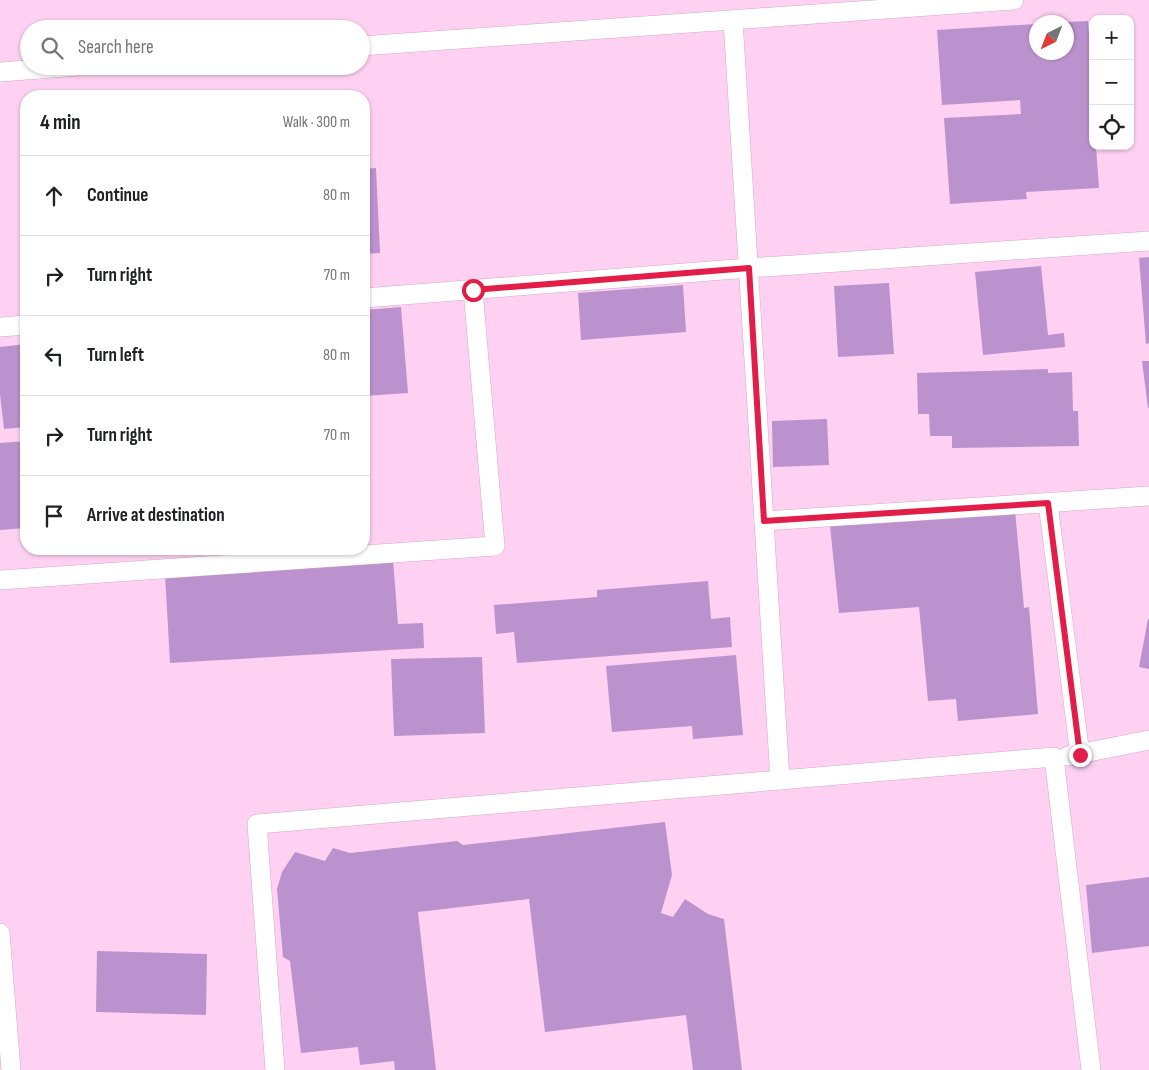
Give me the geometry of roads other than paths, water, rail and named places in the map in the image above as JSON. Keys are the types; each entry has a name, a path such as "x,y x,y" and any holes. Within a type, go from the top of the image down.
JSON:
{"street":[{"path":"370,45 1014,0"},
{"path":"733,20 780,780"},
{"path":"0,72 20,70"},
{"path":"370,298 749,268 1149,241"},
{"path":"370,555 495,546 473,290"},
{"path":"0,327 20,325"},
{"path":"764,521 1149,496"},
{"path":"1048,503 1080,755"},
{"path":"0,580 364,555"},
{"path":"275,1070 257,824 1080,755 1149,740"},
{"path":"1054,757 1091,1070"},
{"path":"0,933 11,1070"}]}
